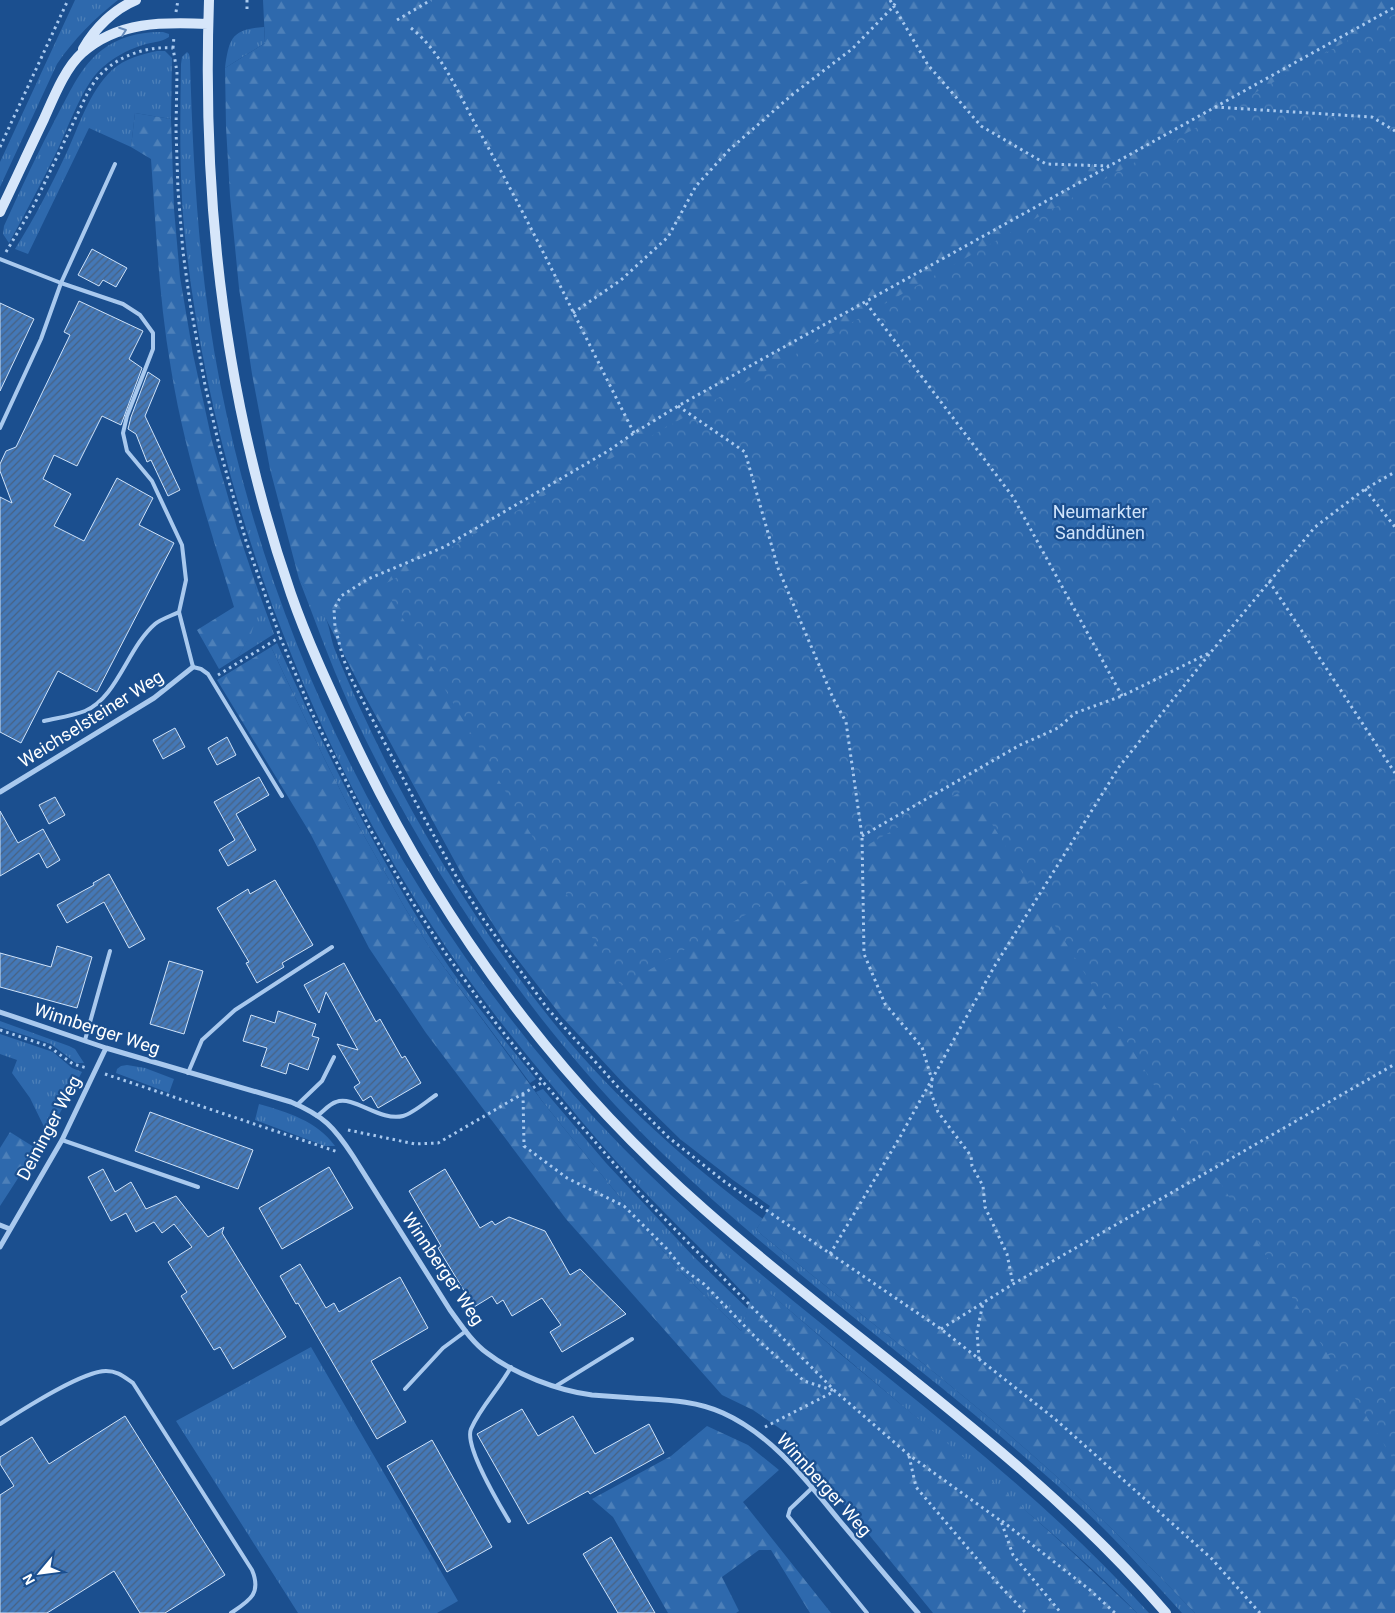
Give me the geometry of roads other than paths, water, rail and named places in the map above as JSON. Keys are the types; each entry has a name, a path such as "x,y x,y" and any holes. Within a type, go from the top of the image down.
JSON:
{"main road":[{"path":"209,0 210,143 216,249 226,328 252,458 280,560 307,637 362,760 419,865 463,936 501,990 543,1043 590,1097 648,1156 703,1208 750,1248 954,1412 1027,1475 1092,1535 1166,1613"},
{"path":"0,212 60,85 103,23 133,1"},
{"path":"80,54 109,36 145,24 175,22 208,24"}],"street":[{"name":"Weichselsteiner Weg","path":"0,792 140,707 166,690 193,667"},
{"name":"Winnberger Weg","path":"0,1012 106,1048 297,1105 317,1116 333,1127 450,1310 466,1331 487,1353 533,1378 556,1386 591,1395 686,1401 724,1413 756,1431 812,1488 918,1613"},
{"name":"Deininger Weg","path":"0,1247 62,1140 106,1048"},
{"path":"0,1225 10,1228"}],"lane":[{"path":"0,428 41,339 61,283 115,164"},
{"path":"1,259 61,283 123,304 140,315 153,333 152,349 127,416 123,433 128,451 152,481 182,545 186,580 179,612 193,667 205,671 211,679 282,796"},
{"path":"44,721 86,710 100,700 114,685 122,667 137,644 155,623 179,612"},
{"path":"188,1073 202,1040 235,1010 332,947"},
{"path":"85,1040 110,951"},
{"path":"297,1105 322,1080 334,1057"},
{"path":"317,1116 334,1102 346,1100 389,1116 403,1116 436,1095"},
{"path":"62,1140 198,1187"},
{"path":"405,1389 443,1348 466,1331"},
{"path":"556,1386 632,1339"},
{"path":"509,1521 480,1468 471,1446 470,1431 483,1407 502,1384 511,1367"},
{"path":"0,1423 93,1372 107,1371 120,1373 133,1384 254,1575 256,1590 250,1600 231,1613"},
{"path":"812,1488 790,1509 788,1516 867,1613"}],"park label":[{"name":"Neumarkter Sanddünen","path":"1100,522"}]}
